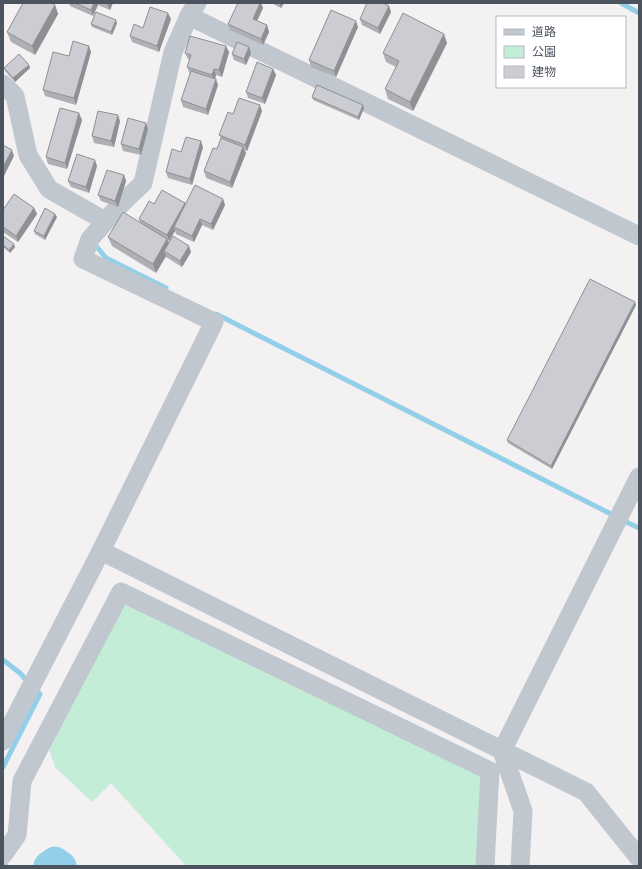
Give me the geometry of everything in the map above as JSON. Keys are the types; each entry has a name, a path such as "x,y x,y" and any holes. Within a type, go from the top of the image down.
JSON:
{"street":[{"path":"3,741 102,551 214,322 83,258 90,239 118,207 143,183 173,52 193,10 639,236"},
{"path":"3,84 15,96 28,155 49,189 105,221"},
{"path":"520,866 523,810 502,751 639,477"},
{"path":"102,551 586,792 639,858"},
{"path":"3,855 17,835 22,782 121,592 490,771 486,866"}],"green space":[{"path":"126,600 485,775 480,866 186,866 111,783 92,802 55,767 49,749"}],"building":[{"path":"23,3 51,3 55,5 32,46 7,32"},
{"path":"75,3 94,3 91,10"},
{"path":"238,3 260,3 253,19 267,25 261,39 228,24"},
{"path":"367,3 383,3 389,6 378,28 360,19"},
{"path":"150,7 168,13 157,46 130,36 134,24 143,28"},
{"path":"331,10 356,21 334,71 309,60"},
{"path":"96,12 116,20 111,32 91,24"},
{"path":"403,13 444,34 410,102 385,89 399,61 383,53"},
{"path":"190,36 226,46 219,70 214,69 212,75 187,67 191,55 185,53"},
{"path":"73,41 89,46 74,98 43,90 53,52 69,56"},
{"path":"237,42 249,47 244,59 232,54"},
{"path":"19,54 29,65 13,78 4,68"},
{"path":"257,62 273,69 262,98 246,92"},
{"path":"191,71 216,79 206,109 181,100"},
{"path":"317,85 363,105 358,117 312,97"},
{"path":"239,98 260,105 245,145 219,135 228,112 233,114"},
{"path":"60,108 79,113 65,163 46,157"},
{"path":"98,111 118,115 111,141 92,136"},
{"path":"128,118 146,123 139,149 121,144"},
{"path":"186,137 201,141 190,179 166,172 172,149 181,152"},
{"path":"221,138 243,147 230,182 204,171 213,148 217,149"},
{"path":"3,145 12,150 3,167"},
{"path":"77,154 95,160 86,187 68,181"},
{"path":"107,170 124,175 115,201 98,195"},
{"path":"195,185 223,199 211,224 200,219 192,236 174,227"},
{"path":"162,190 185,203 167,235 139,219 149,201 154,204"},
{"path":"14,194 34,208 16,236 3,227 3,210"},
{"path":"45,208 55,214 44,236 34,231"},
{"path":"123,212 167,239 153,264 108,237"},
{"path":"3,236 14,244 9,250 3,245"},
{"path":"173,236 189,246 180,261 164,251"},
{"path":"590,279 635,302 551,466 507,440"}],"waterway":[{"path":"621,3 639,13"},
{"path":"97,247 106,258 166,288"},
{"path":"216,314 615,516"},
{"path":"622,520 639,528"},
{"path":"3,660 20,673 29,683"},
{"path":"3,767 40,694 35,689"},
{"path":"48,866 55,861 62,866"},
{"path":"3,863 6,866"}]}
